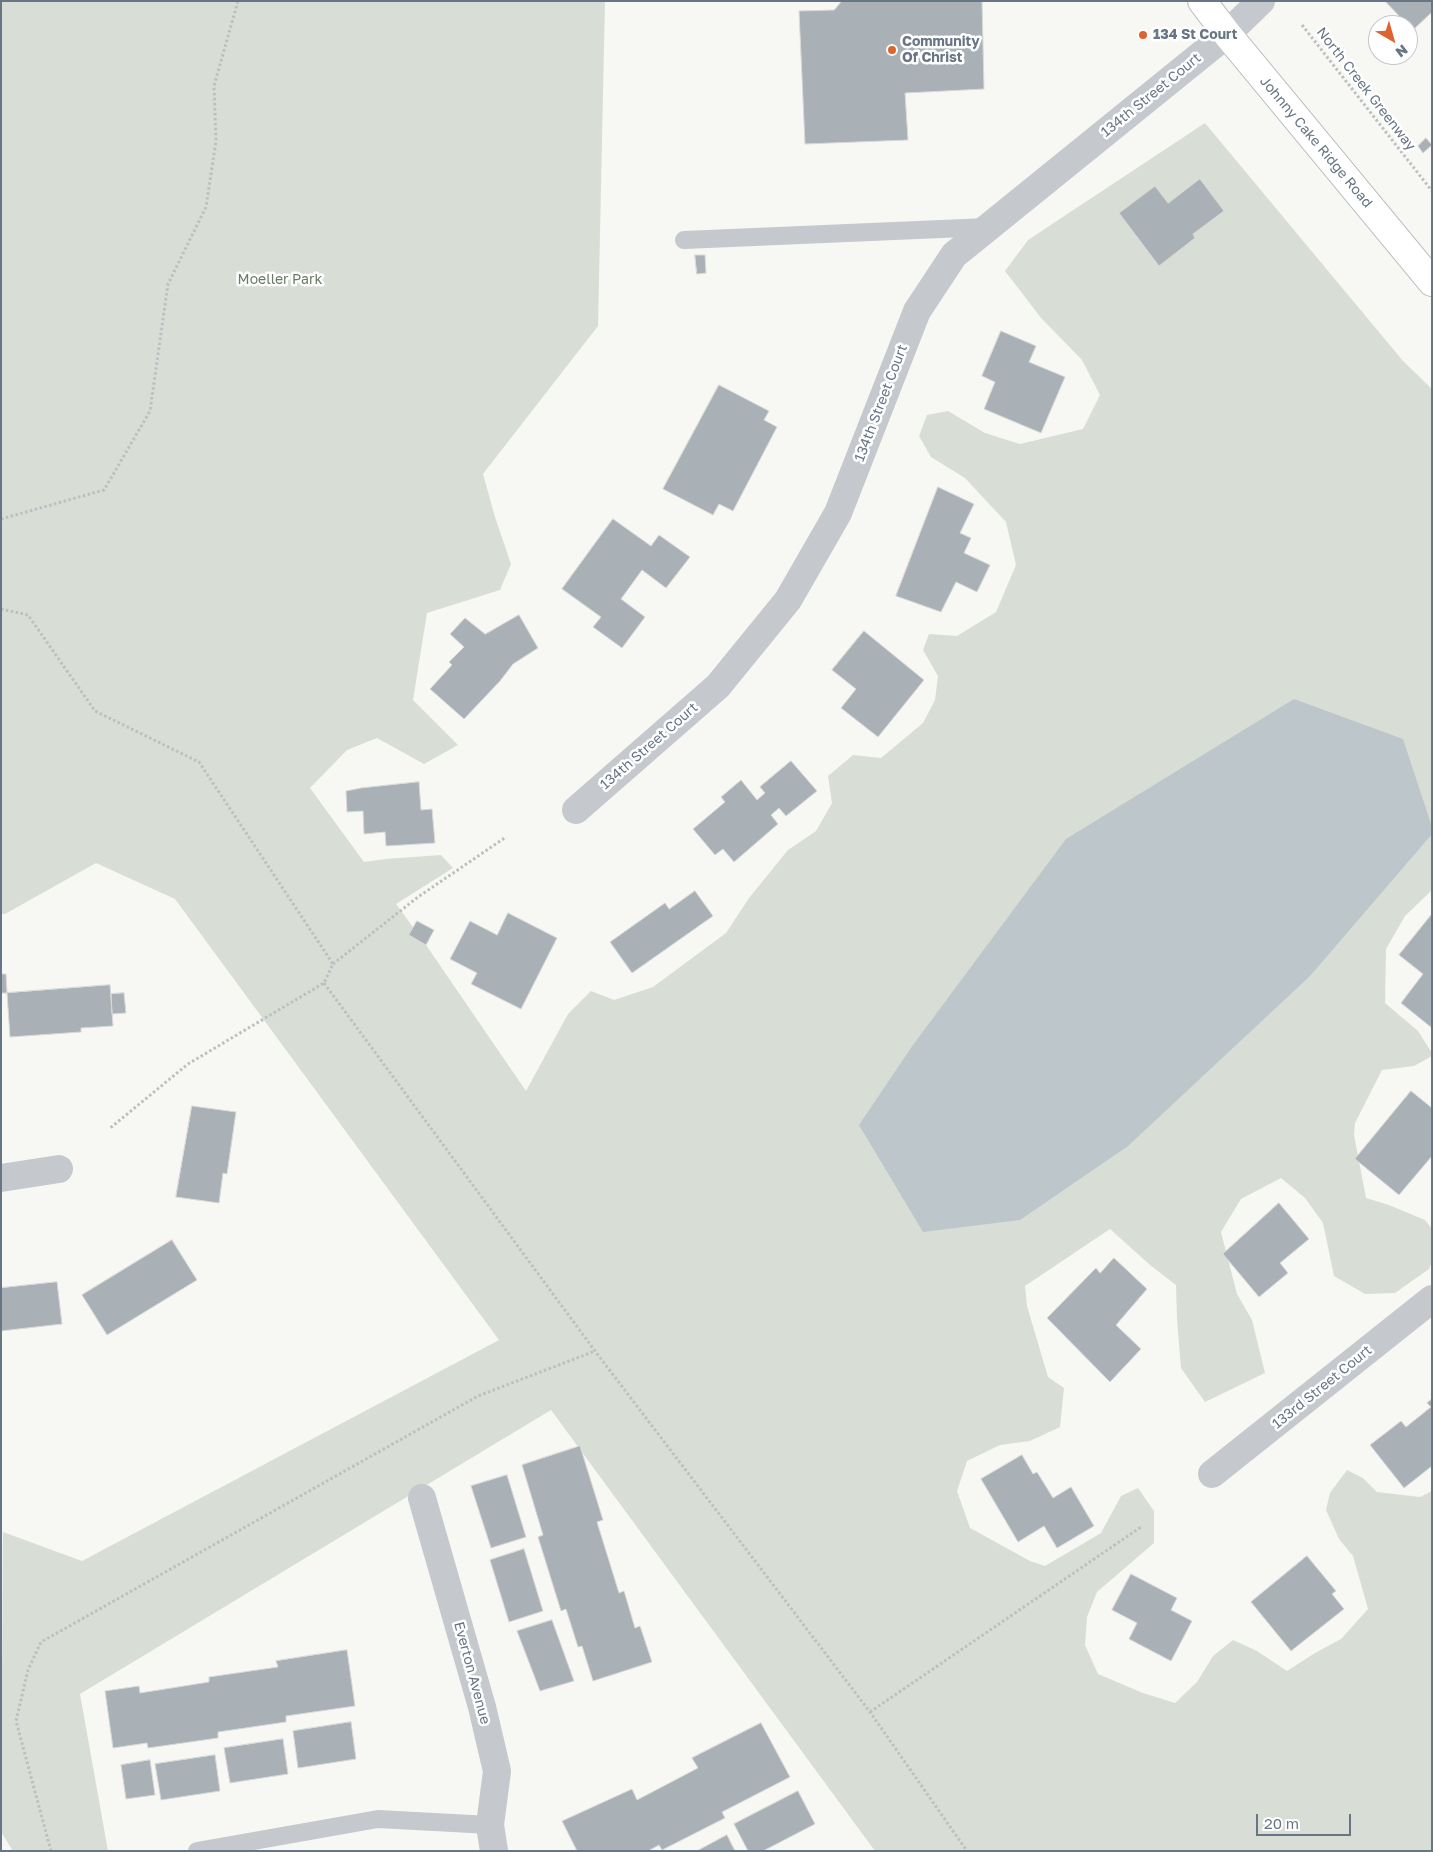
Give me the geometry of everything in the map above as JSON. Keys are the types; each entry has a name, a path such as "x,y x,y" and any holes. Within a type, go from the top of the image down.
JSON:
{"street":[{"name":"Johnny Cake Ridge Road","path":"1202,1 1227,34 1432,282"},
{"name":"134th Street Court","path":"576,810 718,686 788,600 838,513 917,311 954,255 1227,34 1261,1"},
{"path":"1,1178 59,1169"},
{"name":"133rd Street Court","path":"1212,1474 1432,1299"},
{"name":"Everton Avenue","path":"422,1498 482,1707 496,1771 492,1838"}],"lane":[{"path":"684,240 989,227"},
{"path":"197,1851 378,1819 492,1838"}],"path":[{"path":"1,519 104,490 150,412 168,284 206,207 216,141 214,86 238,1"},
{"name":"North Creek Greenway","path":"1302,25 1432,191"},
{"path":"1,609 28,615 95,711 199,762 334,964"},
{"path":"109,1129 188,1064 324,983 334,964 418,897 506,837"},
{"path":"324,983 595,1352 870,1712 968,1851"},
{"path":"51,1851 16,1721 28,1670 41,1642 478,1396 595,1352"},
{"path":"870,1712 1141,1527"}],"green space":[{"name":"Moeller Park","path":"1,1 605,1 598,326 483,474 511,564 500,590 427,613 413,700 458,745 424,764 377,738 347,750 310,788 364,862 441,855 453,868 396,904 526,1091 568,1014 591,991 614,1000 653,987 726,933 749,898 788,850 816,831 832,803 828,776 853,755 881,758 923,723 935,700 938,676 923,650 929,634 957,636 996,612 1016,565 1006,522 965,478 931,457 919,436 927,415 948,411 985,433 1020,444 1083,429 1100,395 1082,360 1042,319 1005,271 1028,240 1205,123 1403,361 1432,389 1432,890 1405,916 1386,949 1385,1003 1418,1031 1432,1056 1414,1066 1382,1070 1355,1123 1354,1135 1366,1198 1425,1220 1432,1229 1432,1261 1429,1269 1395,1293 1365,1294 1334,1276 1323,1223 1305,1198 1281,1178 1241,1199 1221,1232 1237,1294 1252,1320 1265,1373 1205,1402 1181,1368 1176,1285 1150,1265 1110,1229 1025,1286 1027,1306 1048,1377 1064,1388 1060,1427 1030,1441 1000,1445 967,1461 957,1491 970,1528 1030,1561 1045,1566 1101,1533 1121,1496 1138,1488 1154,1511 1154,1543 1097,1592 1087,1617 1085,1645 1098,1674 1143,1693 1175,1703 1197,1682 1213,1656 1233,1640 1257,1651 1287,1671 1341,1639 1368,1609 1353,1556 1339,1539 1326,1510 1330,1493 1347,1470 1363,1478 1377,1492 1420,1497 1432,1491 1432,1851 875,1851 551,1410 80,1694 108,1851 13,1851 1,1832 3,1532 82,1561 499,1340 175,899 96,863 5,914 1,914"}],"shaded area":[{"path":"1294,699 1403,739 1432,827 1432,834 1310,976 1128,1146 1020,1220 923,1232 859,1125 913,1045 1066,839"}],"building":[{"name":"Community Of Christ","path":"842,1 982,1 984,89 905,93 908,140 805,144 799,11 834,10"},
{"path":"1385,1 1432,1 1432,12 1418,25 1418,15 1399,15"},
{"path":"1426,138 1432,145 1423,153 1418,146"},
{"path":"1200,179 1224,211 1193,234 1195,238 1159,266 1119,213 1155,186 1168,203"},
{"path":"695,255 705,255 706,273 697,274"},
{"path":"1001,331 1036,346 1029,362 1065,377 1041,433 984,409 995,382 982,376"},
{"path":"719,385 769,411 764,420 777,427 733,511 719,504 713,515 663,489"},
{"path":"938,487 974,504 960,533 971,538 964,553 990,565 977,592 956,582 941,612 896,596"},
{"path":"613,519 651,546 659,535 690,557 666,588 642,570 621,599 645,617 622,648 593,627 601,617 562,589"},
{"path":"519,615 538,648 513,664 500,681 464,719 430,689 452,665 449,662 464,647 450,634 465,618 485,634"},
{"path":"864,631 924,680 878,737 841,708 856,689 832,670"},
{"path":"791,761 817,791 786,816 779,808 771,815 778,824 734,862 723,849 715,855 693,829 725,802 721,797 741,780 757,800 765,793 760,787"},
{"path":"419,782 421,810 432,809 435,843 386,846 385,832 364,834 363,811 347,812 346,791"},
{"path":"695,891 713,916 632,973 610,942 665,903 669,909"},
{"path":"508,913 557,938 521,1009 471,984 477,973 450,959 470,921 497,935"},
{"path":"1432,914 1432,1028 1401,1003 1423,974 1399,955"},
{"path":"417,921 434,930 426,945 409,935"},
{"path":"1,974 6,974 7,993 1,993"},
{"path":"110,985 113,1026 81,1028 81,1032 10,1037 7,993"},
{"path":"124,993 126,1013 112,1014 111,994"},
{"path":"1411,1091 1432,1108 1432,1156 1399,1195 1355,1159"},
{"path":"192,1106 236,1112 227,1174 223,1173 219,1203 176,1197"},
{"path":"1279,1203 1309,1239 1280,1263 1288,1273 1259,1297 1223,1254"},
{"path":"172,1240 197,1280 107,1335 82,1295"},
{"path":"1114,1258 1147,1289 1116,1325 1141,1349 1110,1382 1047,1318 1096,1268 1100,1273"},
{"path":"57,1282 62,1324 1,1331 1,1288"},
{"path":"1432,1399 1432,1466 1404,1488 1370,1445 1401,1421 1406,1427 1431,1407 1427,1403"},
{"path":"580,1446 603,1520 597,1522 619,1593 624,1591 635,1628 640,1626 652,1662 593,1681 582,1646 578,1647 566,1609 561,1611 538,1537 543,1535 522,1465"},
{"path":"1022,1455 1033,1474 1037,1472 1053,1498 1071,1487 1094,1526 1057,1548 1044,1526 1018,1542 981,1479"},
{"path":"507,1475 526,1537 491,1548 471,1486"},
{"path":"524,1549 543,1611 509,1622 490,1560"},
{"path":"1307,1556 1336,1591 1332,1594 1344,1609 1291,1651 1251,1602"},
{"path":"1131,1574 1177,1598 1171,1610 1192,1621 1171,1661 1129,1639 1137,1623 1112,1610"},
{"path":"552,1620 574,1681 540,1691 517,1631"},
{"path":"347,1650 355,1706 286,1716 286,1722 218,1732 218,1738 148,1748 147,1743 113,1748 105,1691 139,1686 140,1693 209,1682 209,1677 278,1667 276,1661"},
{"path":"351,1722 356,1759 298,1768 293,1731"},
{"path":"761,1723 790,1777 722,1812 725,1818 662,1850 659,1845 648,1851 577,1851 562,1821 632,1789 637,1800 698,1768 692,1758"},
{"path":"283,1739 288,1774 230,1783 224,1748"},
{"path":"215,1755 220,1791 161,1800 155,1764"},
{"path":"150,1760 155,1795 126,1799 121,1765"},
{"path":"798,1791 815,1824 763,1851 748,1851 734,1824"},
{"path":"727,1835 735,1851 697,1851"}],"place":[{"name":"134 St Court","path":"1143,35"},
{"name":"Community Of Christ","path":"892,50"}]}
